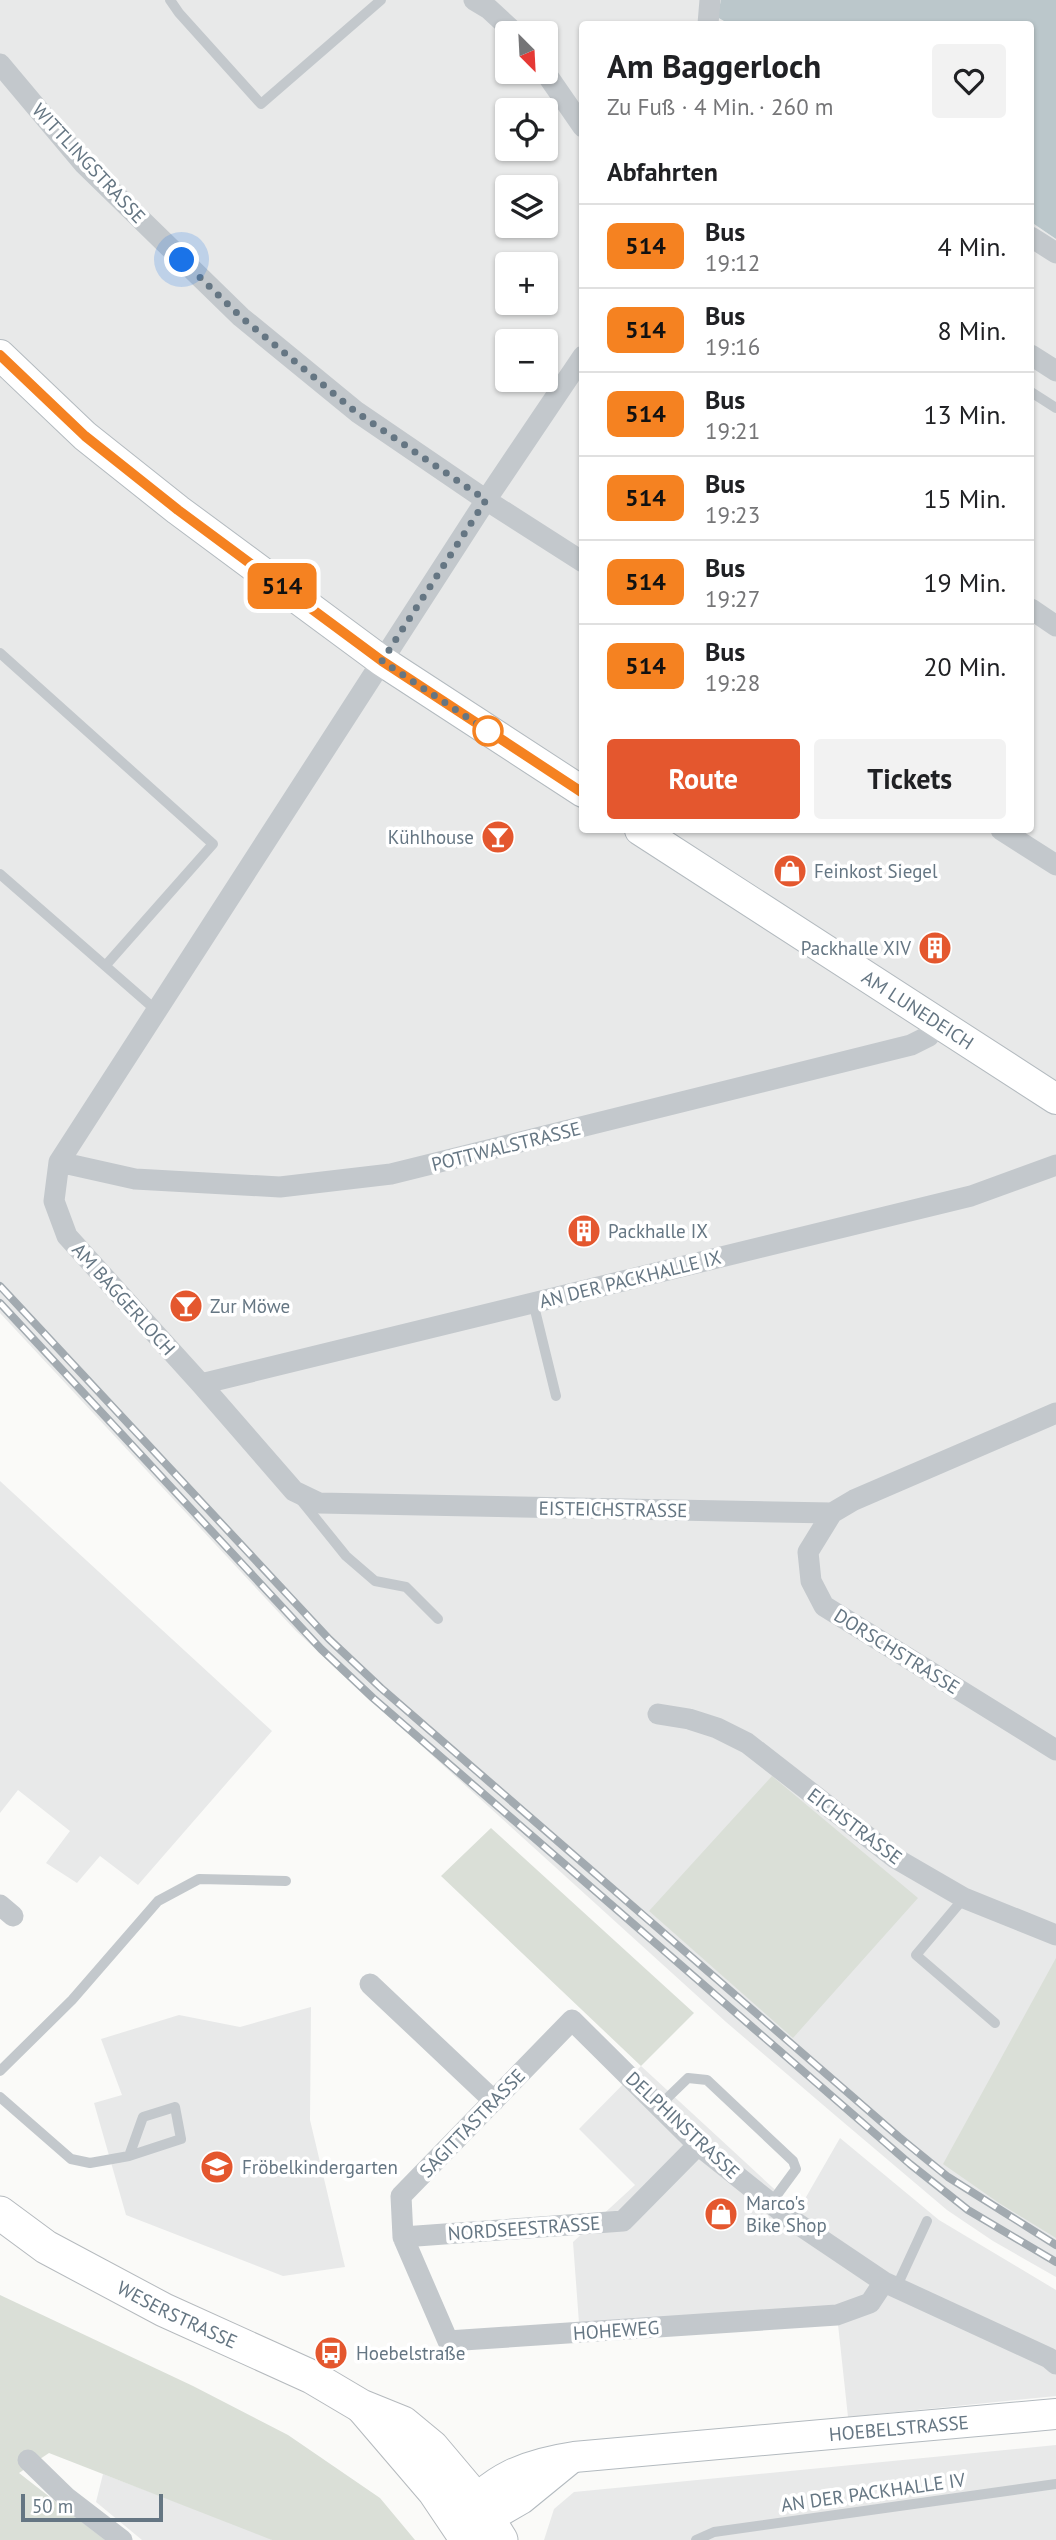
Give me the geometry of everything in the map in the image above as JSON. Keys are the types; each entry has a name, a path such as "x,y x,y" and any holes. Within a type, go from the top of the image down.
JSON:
{"main road":[{"name":"WESERSTRASSE","path":"0,2213 46,2247 164,2311 312,2377 361,2406 434,2491 478,2524"}],"street":[{"path":"474,0 502,21"},
{"path":"708,21 710,0"},
{"name":"WITTLINGSTRASSE","path":"0,64 84,164 241,317 356,412 579,559"},
{"path":"553,84 579,121"},
{"path":"1034,239 1056,253"},
{"path":"0,355 96,444 178,510 382,661 579,790"},
{"path":"1034,357 1056,371"},
{"name":"AM BAGGERLOCH","path":"201,1384 67,1236 54,1201 58,1162 486,500 579,362"},
{"path":"1034,611 1056,626"},
{"name":"AM LUNEDEICH","path":"645,833 1056,1099"},
{"path":"1006,833 1056,865"},
{"name":"POTTWALSTRASSE","path":"58,1162 135,1179 280,1187 391,1174 911,1045 929,1036 937,1023"},
{"name":"AN DER PACKHALLE IX","path":"201,1384 971,1196 1056,1165"},
{"name":"EISTEICHSTRASSE","path":"201,1384 294,1491 319,1503 832,1513 854,1500 1056,1413"},
{"name":"DORSCHSTRASSE","path":"832,1513 808,1552 811,1581 824,1605 1056,1750"},
{"name":"EICHSTRASSE","path":"658,1714 689,1719 747,1743 895,1858 964,1898 1056,1935"},
{"path":"370,1984 494,2101"},
{"name":"SAGITTASTRASSE","path":"403,2237 401,2196 572,2020"},
{"name":"DELPHINSTRASSE","path":"572,2020 698,2145 792,2220 890,2285 1056,2364"},
{"name":"NORDSEESTRASSE","path":"403,2237 623,2221 698,2145"},
{"name":"HOHEWEG","path":"403,2237 448,2341 837,2315 870,2303 890,2285"},
{"name":"HOEBELSTRASSE","path":"478,2524 521,2499 574,2457 1056,2414"},
{"path":"28,2460 66,2497 122,2540"}],"lane":[{"path":"170,0 261,104 381,0"},
{"path":"1034,394 1056,408"},
{"path":"0,653 213,844 106,965"},
{"path":"0,874 157,1011"},
{"path":"533,1302 555,1396"},
{"path":"294,1491 346,1556 375,1581 406,1587 438,1619"},
{"path":"0,2071 72,2000 158,1901 200,1879 286,1881"},
{"path":"964,1898 916,1955 995,2023"},
{"path":"659,2106 688,2078 707,2080 796,2165 796,2169 771,2203"},
{"path":"0,2097 71,2159 90,2162 129,2156 181,2139 175,2107 143,2117 129,2156"},
{"path":"890,2285 927,2221"},
{"name":"AN DER PACKHALLE IV","path":"696,2540 714,2532 1056,2484"}],"shaded area":[{"path":"0,0 721,0 717,17 724,21 579,21 579,833 1034,833 1034,224 1056,239 1056,2277 993,2241 947,2210 726,2022 296,1631 0,1313"},
{"path":"721,0 1056,0 1056,239 1034,224 1034,21 724,21 717,17"},
{"path":"0,1481 272,1731 138,1885 100,1856 77,1883 46,1863 70,1831 18,1790 0,1813"},
{"path":"772,1776 918,1898 793,2038 649,1911"},
{"path":"491,1828 694,2013 641,2066 441,1876"},
{"path":"1056,1958 1056,2238 943,2164"},
{"name":"Fröbelkindergarten","path":"311,2007 310,2120 345,2267 283,2276 126,2215 94,2103 122,2095 101,2039 179,2015 240,2027"},
{"path":"641,2066 798,2211 840,2138 939,2220 1056,2290 1056,2396 848,2417 836,2306 579,2323 573,2242 635,2185 579,2129"},
{"path":"0,2295 193,2386 288,2435 380,2498 415,2540 272,2540 49,2453 19,2473 105,2540 0,2540"},
{"path":"1056,2445 1056,2540 544,2540 554,2509 574,2492"},
{"path":"103,2474 272,2540 142,2540 96,2502"}],"railway":[{"path":"0,1286 329,1639 381,1688 899,2137 948,2177 1056,2245"},
{"path":"0,1303 321,1649 373,1698 910,2164 968,2210 1056,2262"}],"bus line":[{"name":"514","path":"0,355 85,436 178,510 382,661 579,790"}],"place":[{"name":"Kühlhouse","path":"498,837"},
{"name":"Feinkost Siegel","path":"790,871"},
{"name":"Packhalle XIV","path":"935,948"},
{"name":"Packhalle IX","path":"584,1231"},
{"name":"Zur Möwe","path":"186,1306"},
{"name":"Fröbelkindergarten","path":"217,2167"},
{"name":"Marco's Bike Shop","path":"721,2214"},
{"name":"Hoebelstraße","path":"331,2353"}],"route":[{"path":"182,260 241,317 356,412 486,500 382,661 497,737 488,731"}]}
